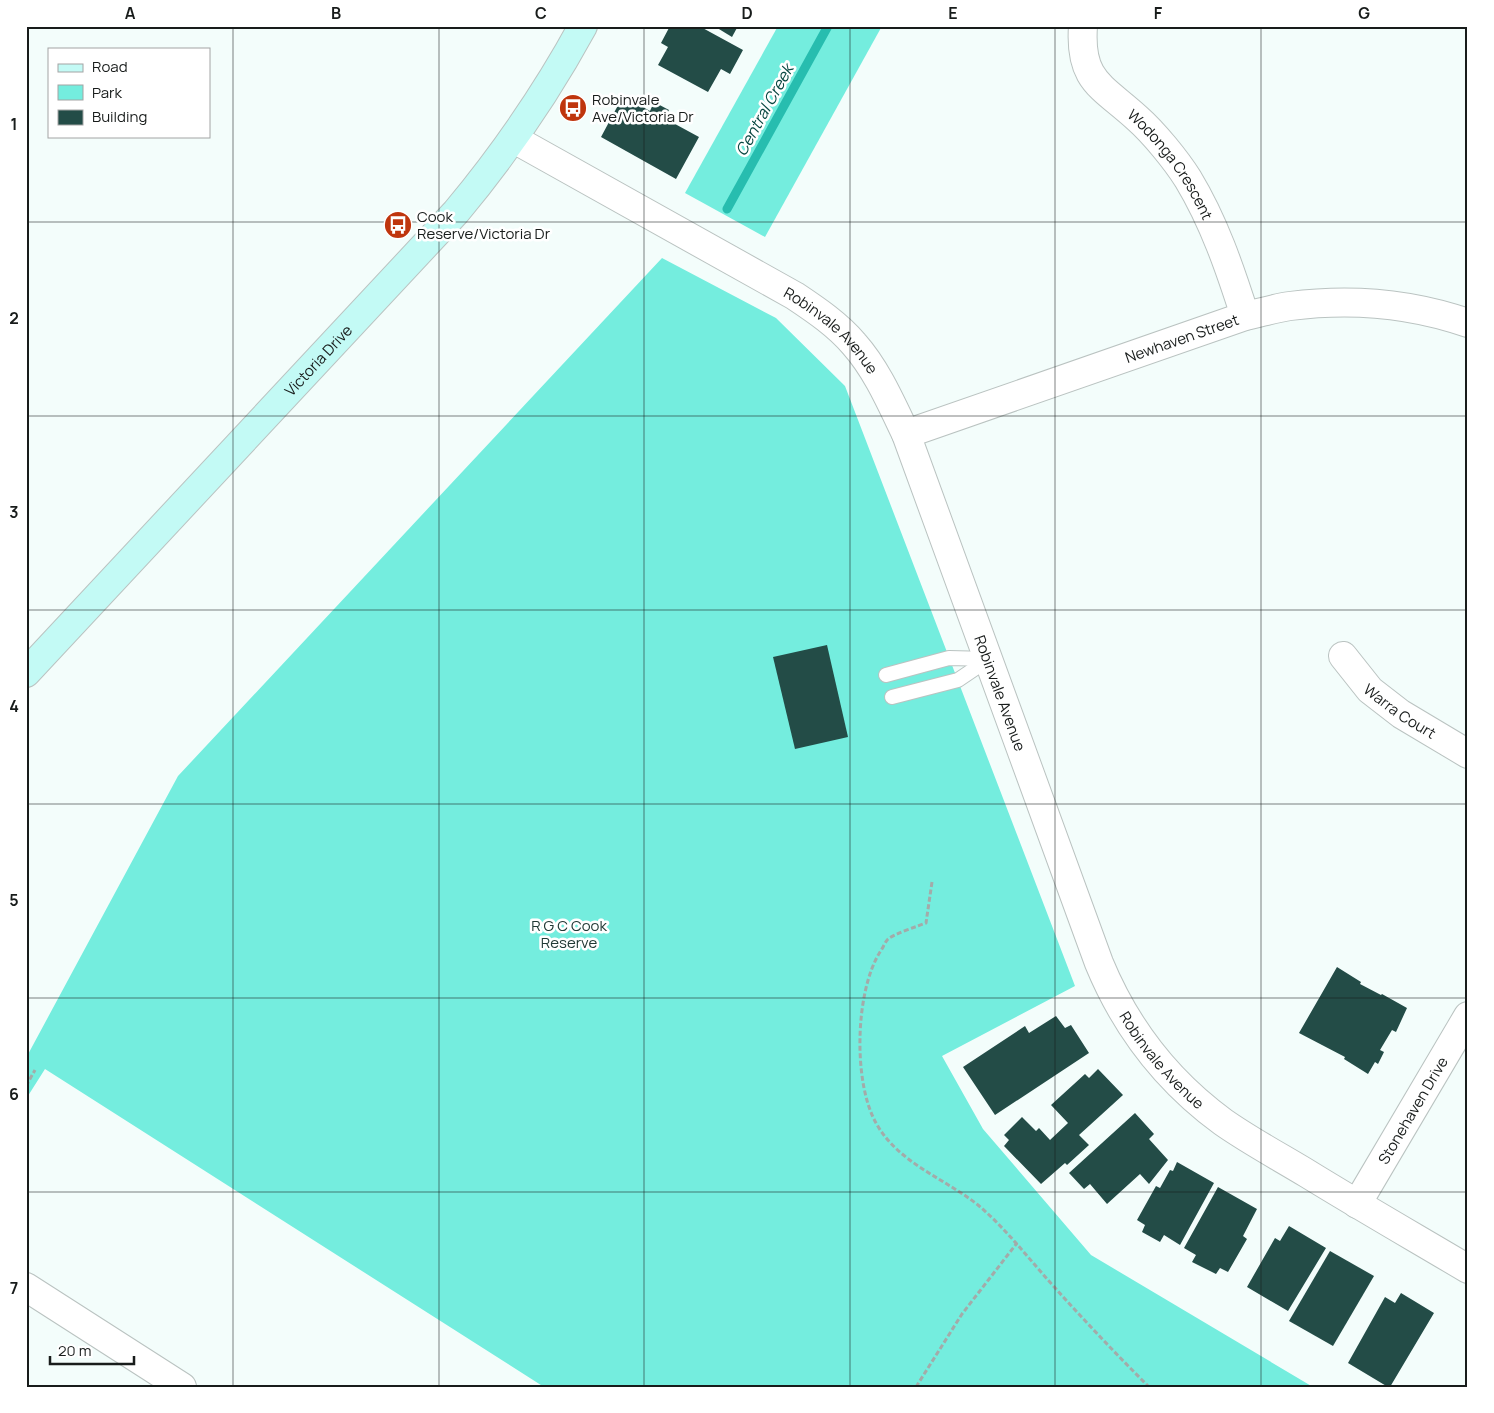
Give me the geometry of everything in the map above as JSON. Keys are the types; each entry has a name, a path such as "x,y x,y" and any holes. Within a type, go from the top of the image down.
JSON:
{"street":[{"name":"Victoria Drive","path":"26,674 456,212 514,139 548,88 583,26"},
{"name":"Wodonga Crescent","path":"1082,26 1081,43 1085,64 1096,83 1155,136 1187,178 1212,223 1245,316"},
{"name":"Robinvale Avenue","path":"514,139 795,296 825,317 854,344 878,377 906,434 1099,963 1111,992 1131,1026 1174,1080 1224,1123 1468,1269"},
{"name":"Newhaven Street","path":"906,434 1245,316 1289,306 1370,302 1412,308 1468,323"},
{"name":"Warra Court","path":"1344,656 1370,690 1401,714 1468,754"},
{"name":"Stonehaven Drive","path":"1357,1204 1468,1016"},
{"path":"26,1287 182,1387"}],"lane":[{"path":"886,675 949,658 989,659"},
{"path":"892,697 958,680 989,659"}],"path":[{"path":"932,882 926,923 888,938 874,962 864,1000 860,1028 862,1074 867,1103 876,1124 890,1144 908,1159 978,1205 1017,1243 1097,1335 1149,1387"},
{"path":"26,1086 35,1070"},
{"path":"916,1387 962,1314 1017,1243"}],"green space":[{"path":"778,26 882,26 765,237 685,193"},
{"name":"R G C Cook Reserve","path":"662,258 776,318 845,386 1075,986 942,1056 983,1129 1091,1255 1313,1387 544,1387 45,1069 26,1099 26,1058 178,776"}],"building":[{"path":"670,26 699,26 743,50 730,74 721,69 708,92 658,65 668,47 661,43"},
{"path":"714,26 738,26 732,37"},
{"path":"623,96 650,111 654,102 669,110 664,118 699,137 676,179 601,137"},
{"path":"827,645 848,737 795,749 773,657"},
{"path":"1337,967 1361,982 1360,984 1407,1008 1396,1032 1392,1030 1380,1050 1384,1052 1378,1064 1375,1062 1368,1074 1344,1059 1345,1057 1299,1033"},
{"path":"1056,1016 1065,1028 1071,1025 1089,1053 995,1115 963,1067 1025,1026 1029,1033"},
{"path":"1098,1069 1123,1095 1079,1135 1089,1145 1067,1165 1065,1163 1041,1184 1004,1146 1009,1140 1004,1135 1022,1117 1036,1131 1039,1128 1050,1140 1068,1123 1051,1105 1085,1074 1089,1078"},
{"path":"1135,1113 1154,1134 1149,1139 1168,1160 1149,1184 1140,1174 1107,1204 1090,1184 1084,1189 1069,1173"},
{"path":"1177,1162 1214,1183 1180,1245 1164,1235 1160,1242 1142,1232 1145,1225 1137,1220 1156,1186 1160,1188 1170,1170 1173,1171"},
{"path":"1218,1187 1257,1209 1243,1236 1247,1239 1228,1272 1220,1268 1216,1274 1192,1262 1196,1255 1184,1248"},
{"path":"1289,1226 1326,1248 1288,1311 1247,1287 1275,1238 1280,1241"},
{"path":"1330,1251 1374,1276 1333,1346 1289,1321"},
{"path":"1401,1293 1434,1313 1390,1387 1388,1387 1348,1363 1385,1297 1395,1303"}],"waterway":[{"name":"Central Creek","path":"727,209 828,26"}],"place":[{"name":"Robinvale Ave/Victoria Dr","path":"573,108"},
{"name":"Cook Reserve/Victoria Dr","path":"398,225"}]}
